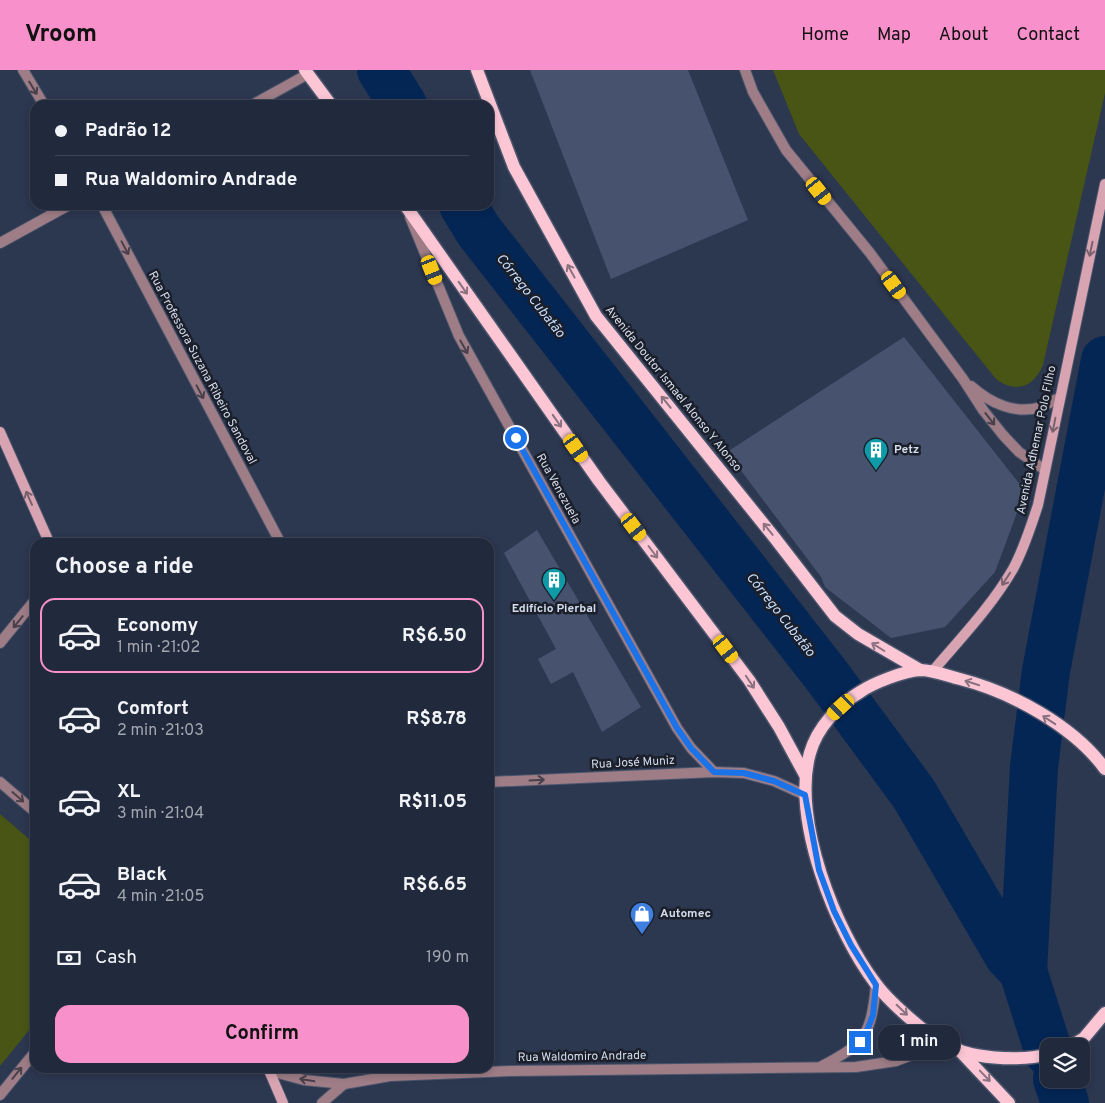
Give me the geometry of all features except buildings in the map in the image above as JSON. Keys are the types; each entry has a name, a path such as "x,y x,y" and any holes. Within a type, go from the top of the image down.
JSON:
{"main road":[{"name":"Avenida Doutor Ismael Alonso Y Alonso","path":"477,70 488,100"},
{"path":"306,72 327,100"},
{"name":"Avenida Doutor Ismael Alonso Y Alonso","path":"494,115 514,167 596,316 774,537 835,616 858,634 926,671"},
{"path":"409,210 599,481 749,680 779,727 805,775"},
{"path":"1040,1055 1018,1059 990,1057 959,1050 943,1043 910,1018 876,985 851,945 834,911 819,870 805,795 805,775 816,736 830,718 852,696 866,687 890,678 926,671 971,682 1018,700 1080,741 1105,769"},
{"path":"1084,1038 1105,1013"},
{"path":"959,1050 1009,1103"}],"street":[{"path":"23,70 41,100"},
{"path":"745,70 753,92 786,150 870,253 1003,435 1019,452 1045,470"},
{"path":"260,100 306,72"},
{"name":"Avenida Adhemar Polo FIlho","path":"926,671 988,607 1013,569 1027,537 1038,504 1105,184"},
{"path":"0,243 60,210"},
{"name":"Rua Professora Suzana Ribeiro Sandoval","path":"105,210 278,538"},
{"name":"Rua Venezuela","path":"407,210 459,336 677,728 691,748 714,772"},
{"path":"963,379 981,394 999,405 1019,409 1040,407 1059,398"},
{"path":"0,432 47,538"},
{"path":"0,643 30,606"},
{"name":"Rua José Muniz","path":"494,782 714,772 744,773 774,781 805,795"},
{"path":"0,782 30,808"},
{"name":"Rua Waldomiro Andrade","path":"822,1067 845,1055 860,1042 873,1015 876,985"},
{"name":"Rua Waldomiro Andrade","path":"494,1072 856,1068 896,1061 943,1043"},
{"path":"0,1095 30,1058"},
{"path":"271,1073 283,1103"},
{"name":"Rua Waldomiro Andrade","path":"282,1073 304,1080 344,1084 390,1076 462,1073"},
{"path":"322,1103 344,1084"}],"green space":[{"path":"773,70 1105,70 1105,93 1043,365 1035,379 1024,386 1017,387 1003,384 996,379 799,134"},
{"path":"0,814 30,840 30,1029 0,1066"}],"waterway":[{"name":"Córrego Cubatão","path":"381,70 400,100"},
{"name":"Córrego Cubatão","path":"466,210 478,230 827,676 914,794 1008,955 1023,971 1044,1038"},
{"path":"1023,971 1034,767 1046,671 1105,360"},
{"name":"Córrego Cubatão","path":"1060,1088 1065,1103"}],"place":[{"name":"Petz","path":"876,471"},
{"name":"Edifício Pierbal","path":"554,601"},
{"name":"Automec","path":"642,935"}],"route":[{"path":"516,438 677,728 691,748 714,772 744,773 774,781 805,795 811,836 819,870 834,911 851,945 876,985 873,1015 860,1042"}]}
